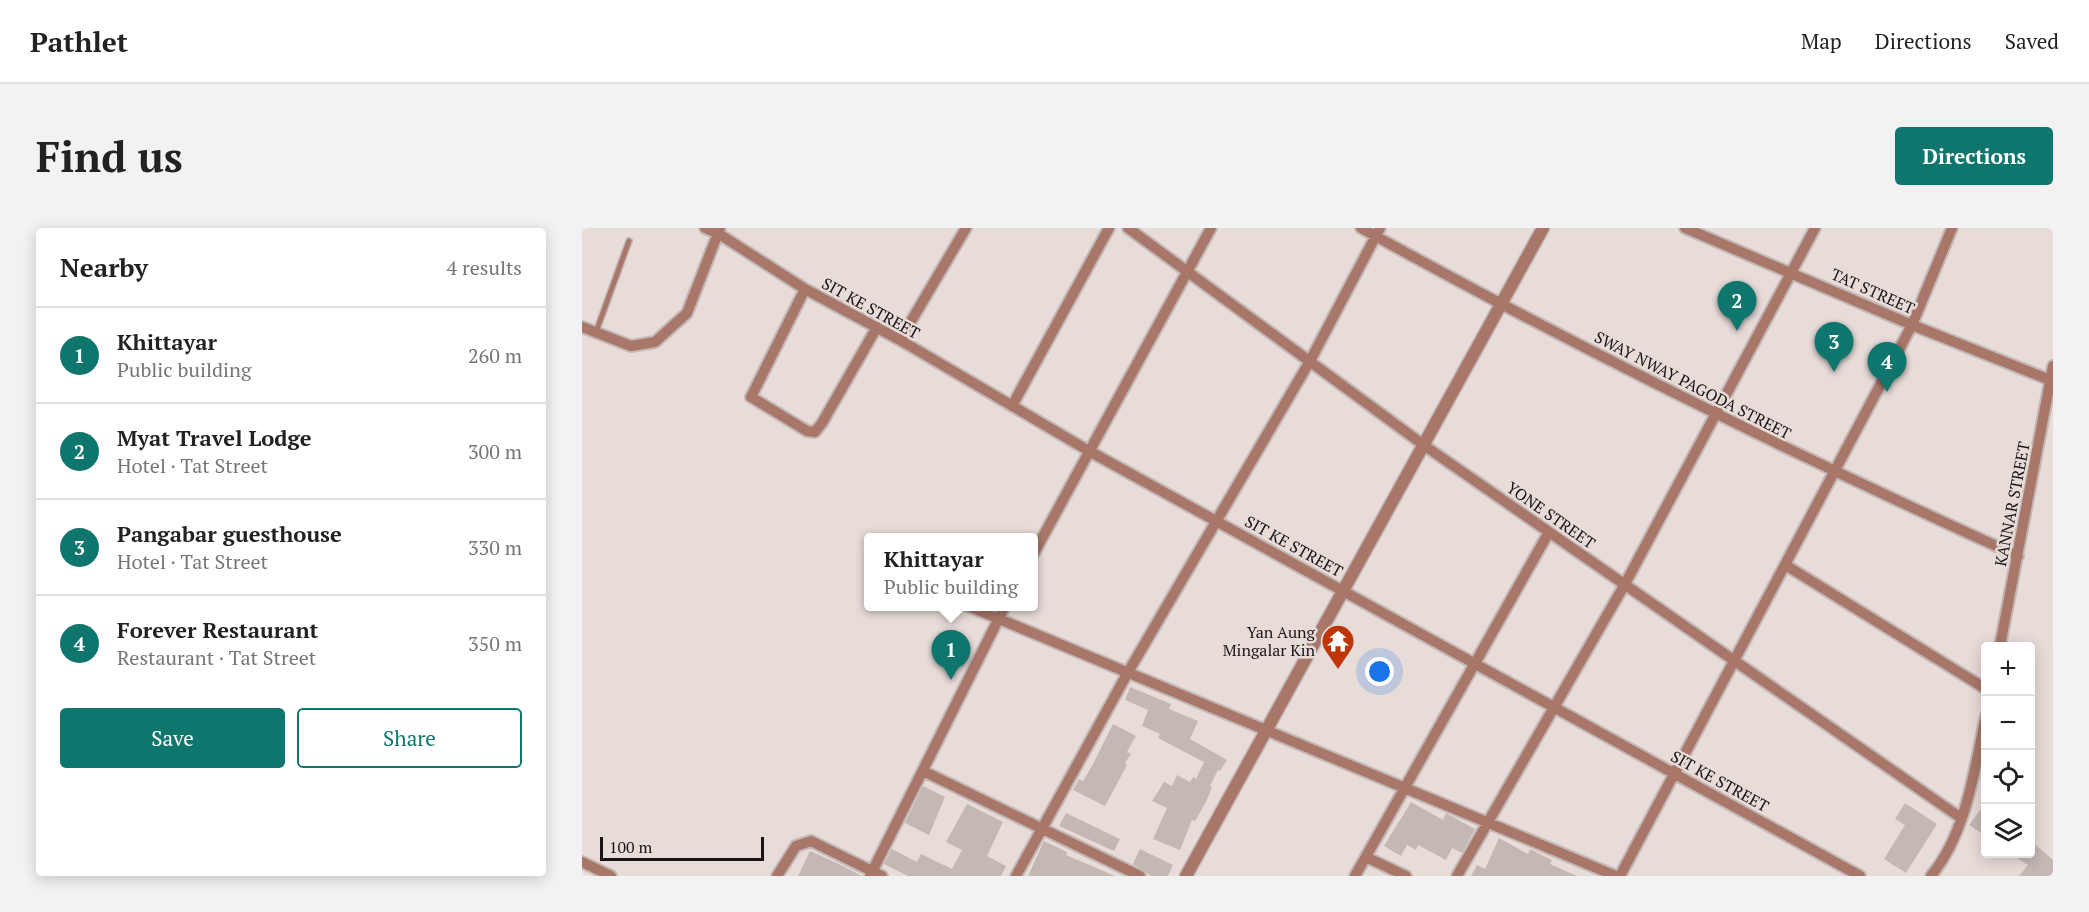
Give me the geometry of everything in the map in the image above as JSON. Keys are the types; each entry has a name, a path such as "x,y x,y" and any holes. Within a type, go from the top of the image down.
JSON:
{"street":[{"name":"SIT KE STREET","path":"705,228 719,231 805,289 900,340 1089,451 1860,876"},
{"path":"900,340 966,228"},
{"path":"1012,406 1109,228"},
{"name":"YONE STREET","path":"1128,228 1425,446 1962,818"},
{"path":"1038,546 1211,228"},
{"name":"SWAY NWAY PAGODA STREET","path":"1361,228 1378,232 1502,304 1715,413 1835,472 2018,556"},
{"path":"1186,876 1342,590 1425,446 1543,228"},
{"name":"TAT STREET","path":"1685,228 1912,325 2050,380"},
{"path":"1457,876 1625,584 1790,271 1815,228"},
{"path":"1620,876 1787,566 1912,325 1952,228"},
{"path":"582,327 631,346 655,342 687,313 719,231"},
{"path":"1016,876 1127,674 1310,361 1378,232"},
{"path":"805,289 751,397 807,430 815,432 822,423 877,327"},
{"name":"KANNAR STREET","path":"2001,642 2053,366"},
{"path":"1355,876 1549,532"},
{"path":"1787,566 1981,686"},
{"path":"979,611 1616,876"},
{"path":"777,876 796,846 811,841 875,874 1002,611"},
{"path":"1931,876 1939,866 1962,818 1981,737"},
{"path":"923,771 1140,876"},
{"path":"1366,857 1406,876"},
{"path":"582,862 611,876"}],"lane":[{"path":"596,332 629,241"}],"building":[{"path":"1130,687 1171,704 1169,709 1198,721 1190,739 1227,760 1220,771 1218,770 1210,786 1212,787 1206,802 1195,821 1192,820 1180,850 1153,839 1167,808 1152,801 1164,782 1172,786 1177,775 1190,782 1193,777 1196,779 1204,762 1158,738 1160,734 1142,726 1148,710 1125,700"},
{"path":"1113,724 1136,736 1127,752 1131,754 1125,763 1127,765 1105,806 1073,790 1079,779 1083,781"},
{"path":"923,786 945,797 929,835 905,823"},
{"path":"1411,802 1443,820 1446,813 1475,829 1462,853 1452,848 1446,860 1418,845 1416,850 1407,845 1401,856 1384,846"},
{"path":"1905,803 1937,824 1906,873 1884,859 1905,825 1895,819"},
{"path":"967,804 1003,822 987,856 1006,866 1001,876 908,876 884,864 892,849 917,862 921,854 952,869 962,850 946,842"},
{"path":"1980,810 1981,811 1981,833 1969,825"},
{"path":"1066,813 1120,839 1114,851 1059,826"},
{"path":"1499,838 1528,854 1530,849 1552,860 1550,864 1577,876 1471,876 1477,865 1485,869"},
{"path":"1044,841 1067,852 1066,855 1115,876 1028,876"},
{"path":"2035,844 2053,860 2053,876 2019,876 2028,865 2017,858 2035,858"},
{"path":"1140,849 1173,865 1168,876 1151,876 1133,864"},
{"path":"810,851 839,864 862,876 798,876"}],"place":[{"name":"Myat Travel Lodge","path":"1737,331"},
{"name":"Pangabar guesthouse","path":"1834,372"},
{"name":"Forever Restaurant","path":"1887,392"},
{"name":"Yan Aung Mingalar Kin","path":"1338,670"},
{"name":"Khittayar","path":"951,680"}]}
